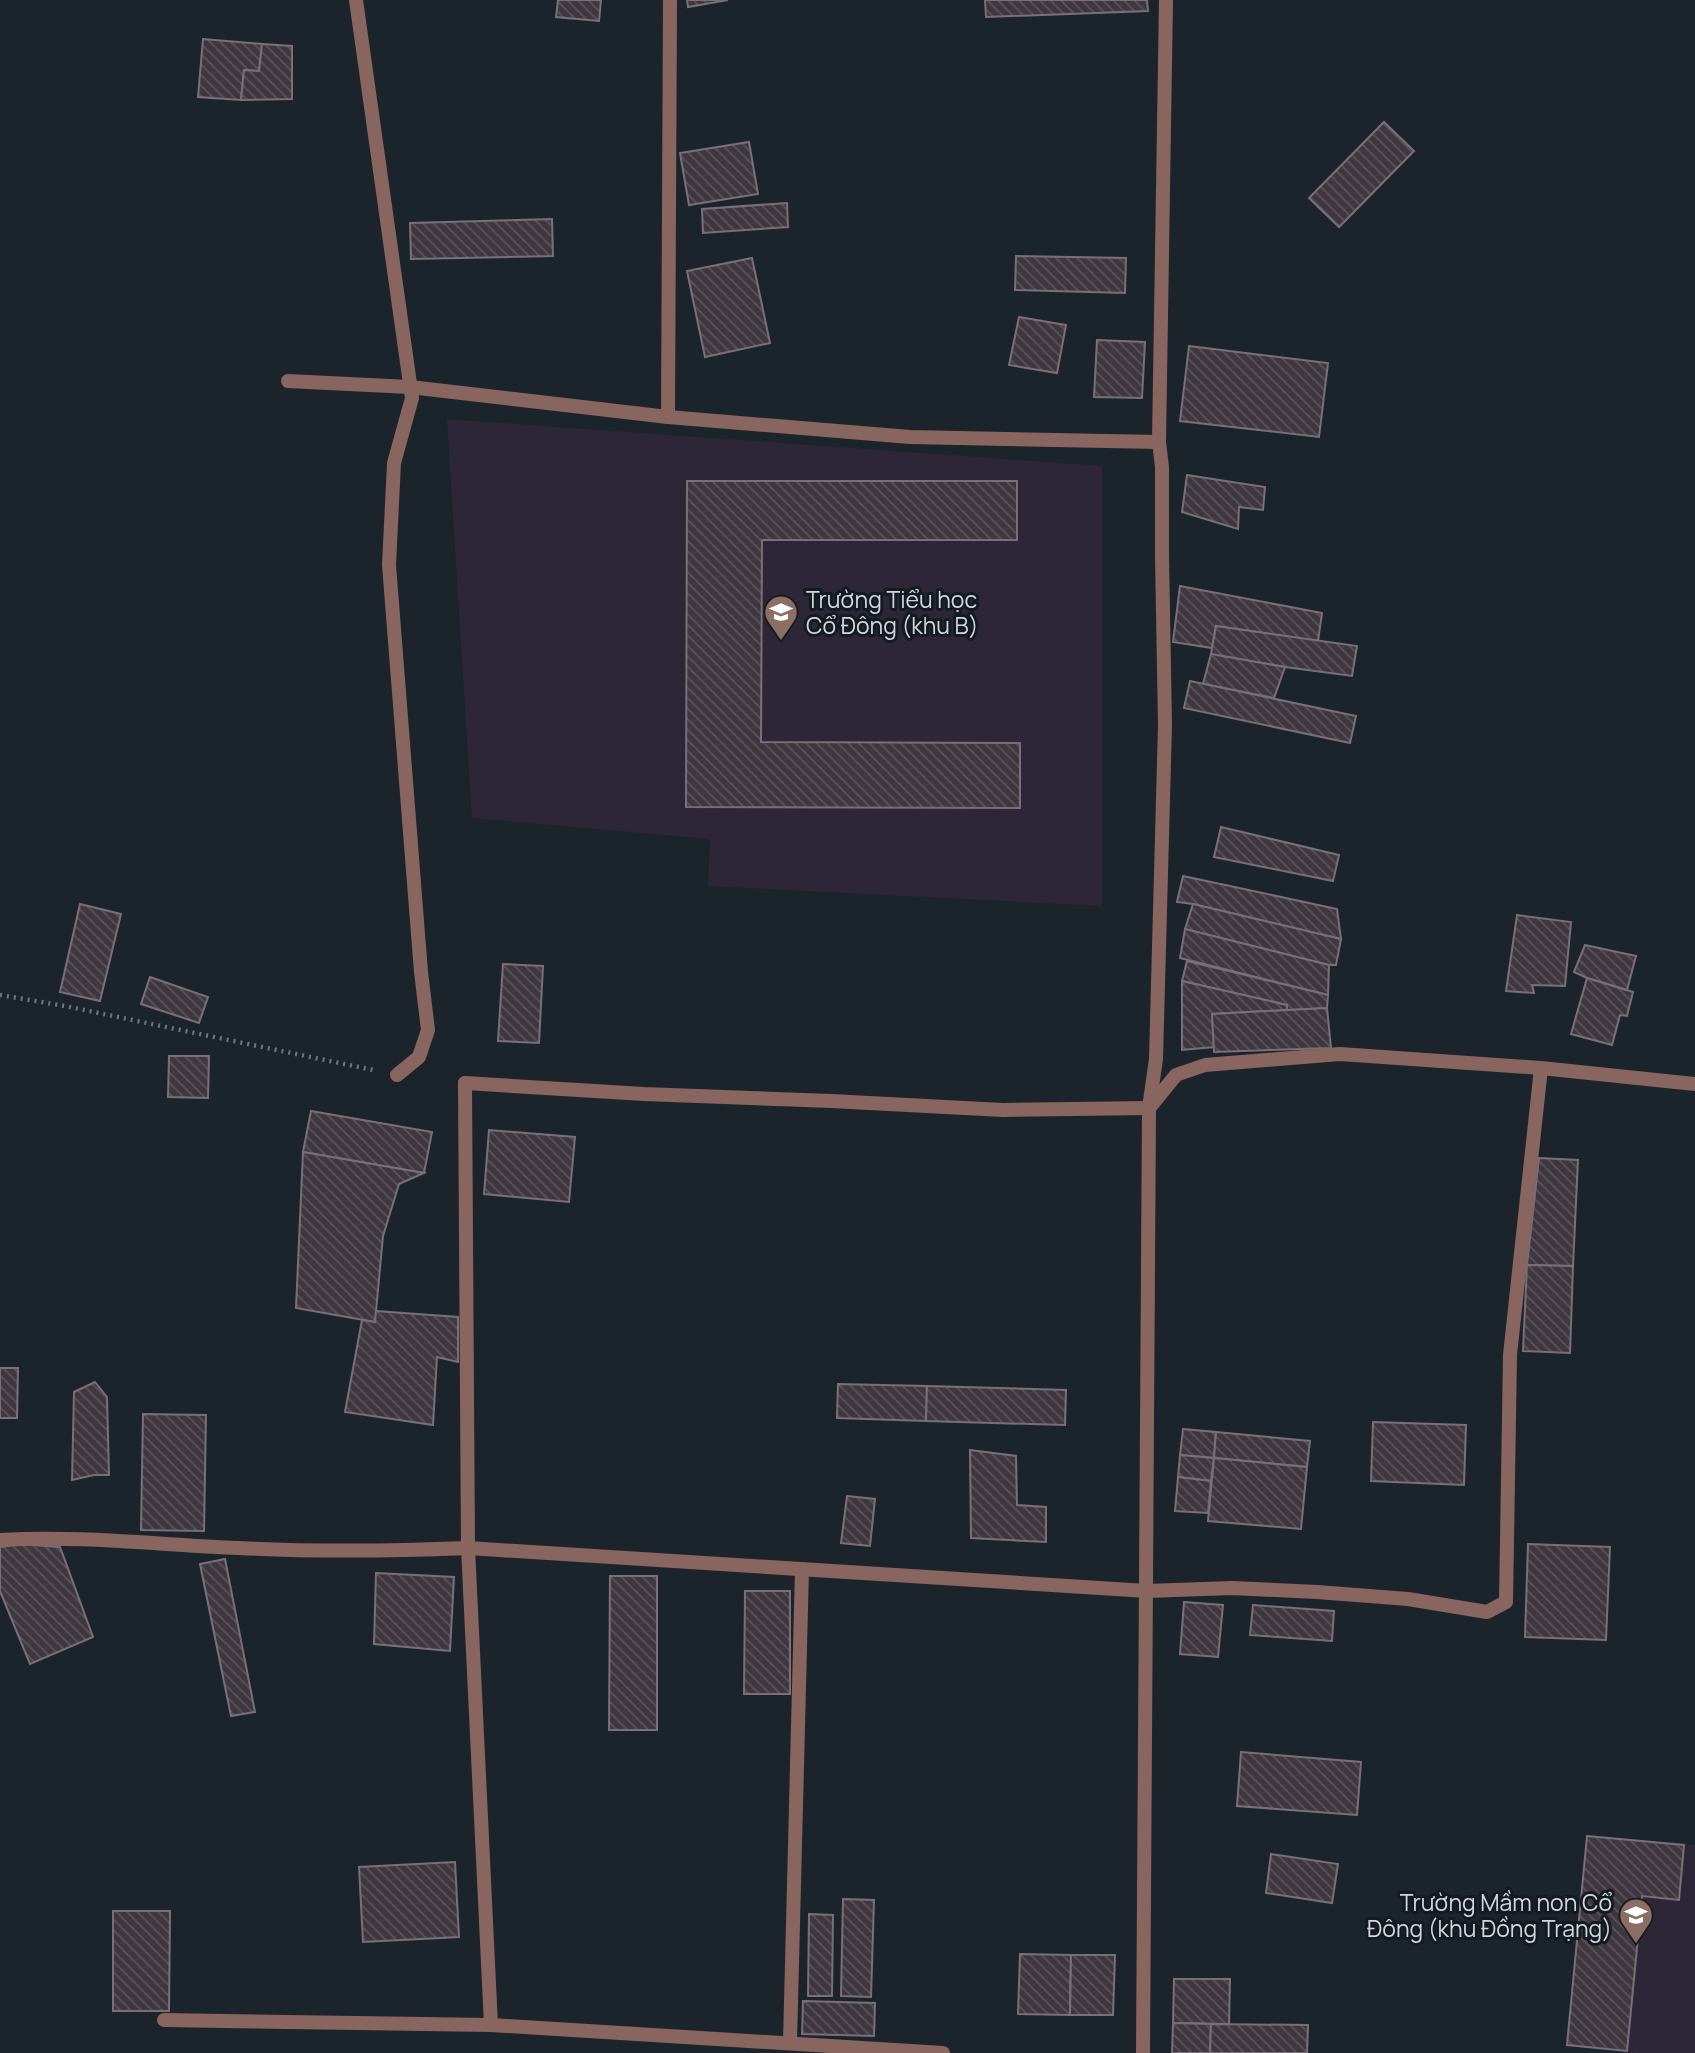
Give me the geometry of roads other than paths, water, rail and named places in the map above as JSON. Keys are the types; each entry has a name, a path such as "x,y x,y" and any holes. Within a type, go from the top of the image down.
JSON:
{"street":[{"path":"356,0 412,398 394,463 389,565 421,972 428,1030 419,1057 397,1075"},
{"path":"668,417 670,0"},
{"path":"1143,2053 1149,1108 1156,1059 1166,725 1163,467 1159,442 1166,0"},
{"path":"288,382 410,387 668,417 910,437 1159,442"},
{"path":"491,2025 468,1548 465,1083 1003,1110 1149,1108 1176,1075 1205,1065 1340,1054 1541,1068 1695,1084"},
{"path":"0,1540 39,1537 123,1539 237,1548 370,1552 468,1548 1147,1591 1233,1588 1317,1592 1408,1600 1488,1612 1506,1602 1510,1355 1541,1068"},
{"path":"790,2042 802,1569"},
{"path":"164,2020 491,2025 943,2053"}],"place":[{"name":"Trường Tiểu học Cổ Đông (khu B)","path":"781,642"},
{"name":"Trường Mầm non Cổ Đông (khu Đồng Trạng)","path":"1636,1945"}]}
